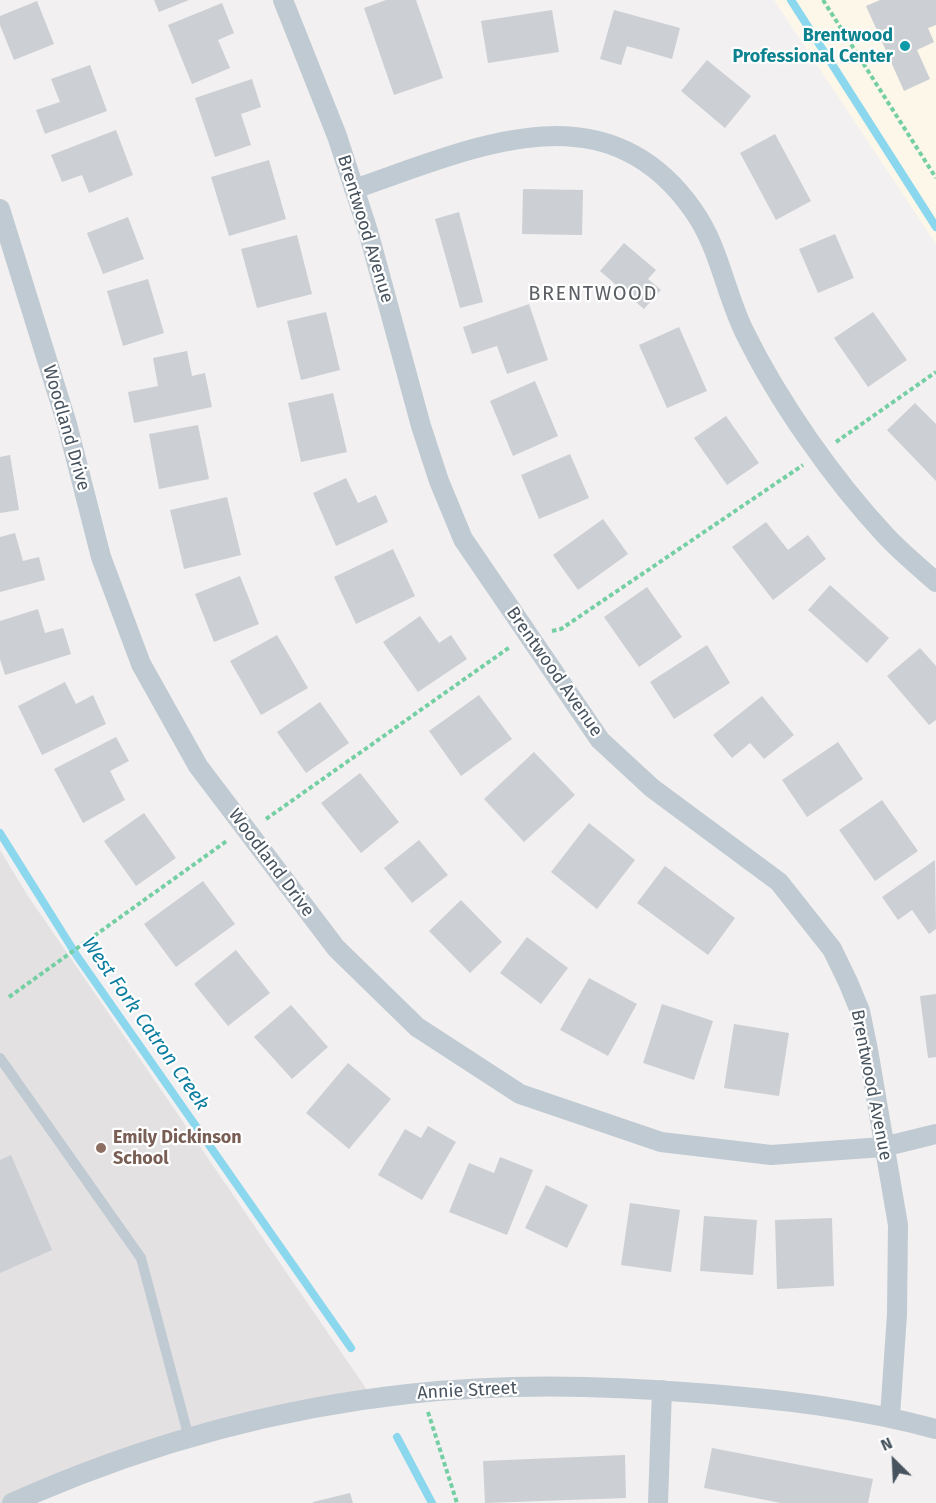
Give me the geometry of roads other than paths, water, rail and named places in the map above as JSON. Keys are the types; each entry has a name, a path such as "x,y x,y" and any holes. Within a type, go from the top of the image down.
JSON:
{"street":[{"name":"Brentwood Avenue","path":"283,0 337,136 421,426 439,481 463,539 600,740 652,788 779,882 832,949 860,1011 898,1225 897,1314 890,1416"},
{"path":"354,189 511,138 540,135 572,136 601,142 626,151 676,188 694,211 711,243 742,328 763,368 820,453 886,536 936,582"},
{"name":"Woodland Drive","path":"0,209 67,424 101,557 141,664 198,766 336,948 417,1027 520,1094 661,1142 771,1155 883,1147 936,1134"},
{"name":"Annie Street","path":"12,1503 114,1463 189,1438 297,1413 421,1393 493,1388 662,1390 779,1399 890,1416 936,1429"},
{"path":"658,1503 662,1390"}],"lane":[{"path":"0,1058 141,1258 189,1438"}],"waterway":[{"path":"791,0 936,227"},
{"name":"West Fork Catron Creek","path":"0,833 77,956 351,1348"},
{"name":"West Fork Catron Creek","path":"397,1437 432,1503"}],"place":[{"name":"Brentwood Professional Center","path":"905,46"},
{"name":"Emily Dickinson School","path":"101,1148"}],"district":[{"name":"BRENTWOOD","path":"593,294"}]}
